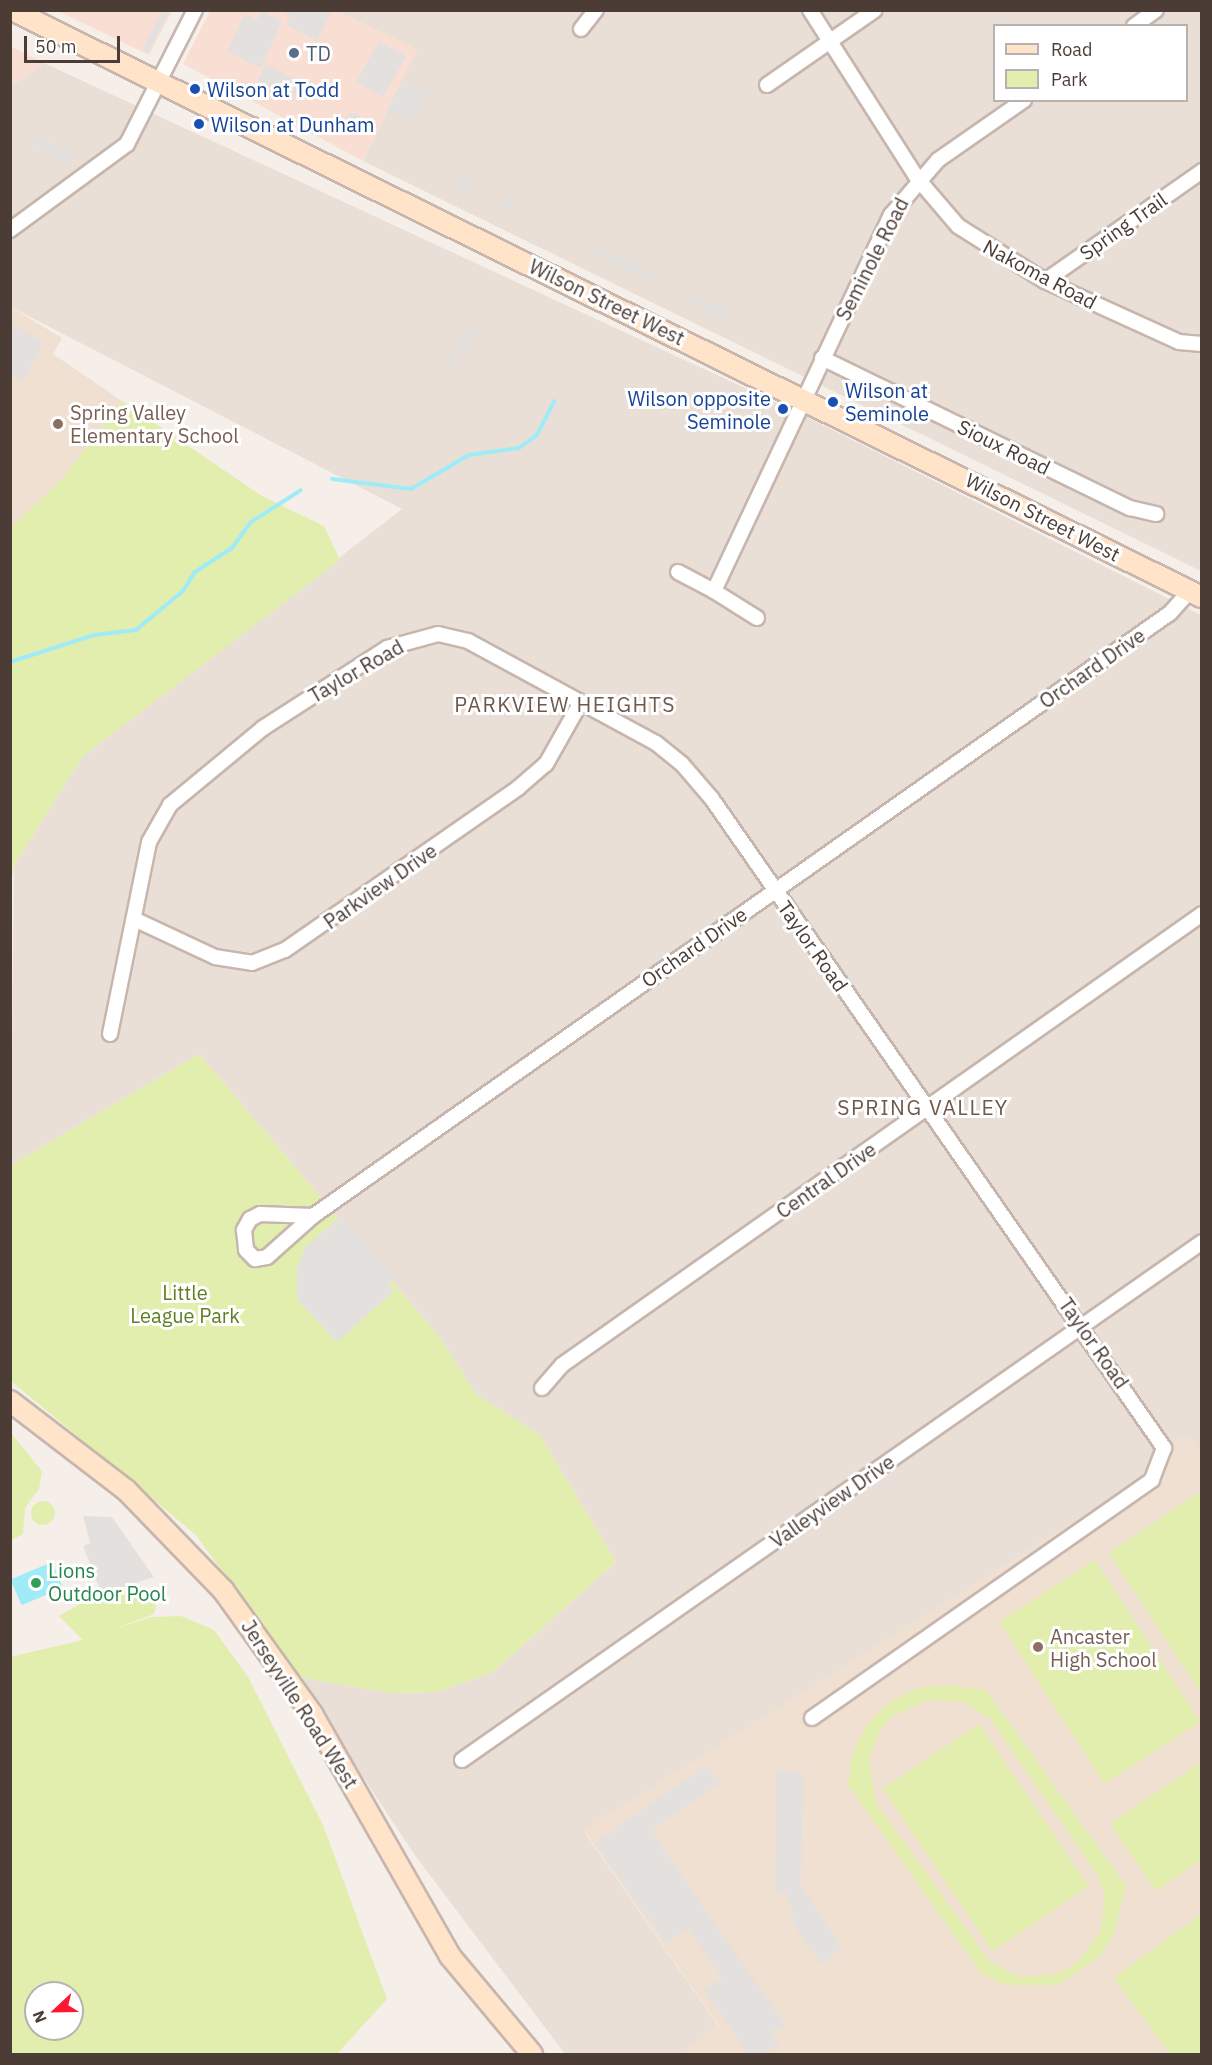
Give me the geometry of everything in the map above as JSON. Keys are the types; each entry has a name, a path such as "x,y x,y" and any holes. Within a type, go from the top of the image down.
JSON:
{"main road":[{"name":"Wilson Street West","path":"12,10 807,398 1196,594"},
{"name":"Jerseyville Road West","path":"10,1401 126,1490 223,1590 312,1714 444,1947 532,2055"}],"street":[{"path":"10,230 112,159 160,82 195,10"},
{"path":"581,28 596,10"},
{"name":"Nakoma Road","path":"810,10 917,178 958,226 1046,281 1179,342 1202,345"},
{"path":"767,85 875,10"},
{"path":"1137,24 1156,10"},
{"name":"Seminole Road","path":"714,591 807,398 822,358 891,215 917,178 1021,102"},
{"name":"Spring Trail","path":"1046,281 1202,171"},
{"name":"Sioux Road","path":"822,358 1130,508 1156,514"},
{"path":"678,572 757,618"},
{"name":"Orchard Drive","path":"313,1216 260,1214 250,1219 244,1230 246,1250 255,1259 267,1257 313,1216 1196,594"},
{"name":"Taylor Road","path":"110,1034 149,842 170,805 263,728 387,648 438,634 468,641 581,702 682,764 1083,1326 1164,1448 1152,1480 812,1718"},
{"name":"Parkview Drive","path":"134,919 215,957 252,963 285,950 518,788 546,764 581,702"},
{"name":"Central Drive","path":"542,1388 562,1365 1202,914"},
{"name":"Valleyview Drive","path":"462,1760 1202,1242"}],"shaded area":[{"path":"162,10 170,11 148,53 142,50"},
{"path":"58,11 172,11 149,55"},
{"path":"210,11 337,11 417,49 363,161 183,64"},
{"path":"261,11 282,21 261,68 227,52 244,14 257,20"},
{"path":"279,11 332,11 317,41 286,25 290,16"},
{"path":"337,11 1201,11 1201,571 363,161 416,49"},
{"path":"379,41 406,56 383,97 356,82"},
{"path":"11,46 44,63 10,86"},
{"path":"44,63 801,414 1201,615 1201,1453 1187,1433 1173,1444 1166,1464 584,1831 718,2026 682,2054 565,2054 414,1854 297,1677 391,1693 437,1692 493,1672 616,1562 539,1434 476,1395 442,1340 199,1054 11,1165 14,866 82,757 402,509 11,307 11,86"},
{"path":"266,64 302,82 293,99 257,81"},
{"path":"402,81 430,95 415,124 387,110"},
{"path":"354,113 359,115 361,120 359,125 354,127 349,125 347,120 349,115"},
{"path":"33,134 73,154 69,163 28,143"},
{"path":"461,176 467,176 472,184 470,190 461,192 456,187 456,181"},
{"path":"504,196 510,196 515,204 513,210 504,212 499,207 499,201"},
{"path":"596,244 650,272 646,281 591,253"},
{"path":"688,291 732,312 728,321 684,300"},
{"name":"Spring Valley Elementary School","path":"11,307 62,338 53,354 122,401 63,478 11,528"},
{"path":"11,323 44,343 23,381 13,375 11,379"},
{"path":"468,328 476,333 453,368 446,364"},
{"path":"341,1216 396,1278 388,1285 394,1291 337,1342 297,1299 297,1269 305,1247"},
{"name":"Ancaster High School","path":"1187,1432 1201,1453 1201,2054 682,2054 718,2025 584,1830 1166,1464 1173,1444"},
{"path":"83,1516 112,1517 154,1577 102,1594 83,1546 90,1543"},
{"path":"706,1765 721,1783 655,1827 653,1834 785,2024 772,2033 780,2044 766,2054 748,2054 704,1990 722,1978 688,1928 666,1943 594,1844"},
{"path":"776,1770 803,1773 801,1885 842,1948 822,1965 795,1928 787,1892 775,1892"}],"green space":[{"path":"122,401 262,496 324,526 340,560 82,757 14,866 11,884 11,528 63,478"},
{"name":"Little League Park","path":"199,1054 442,1340 476,1395 539,1434 616,1562 493,1672 437,1692 391,1693 297,1677 196,1535 11,1381 11,1165"},
{"path":"10,1432 42,1471 39,1489 25,1508 23,1534 11,1541"},
{"path":"1198,1493 1202,1498 1201,1693 1109,1553"},
{"path":"43,1501 51,1505 55,1513 51,1521 43,1525 35,1521 31,1513 35,1505"},
{"path":"1095,1560 1200,1722 1105,1784 999,1622"},
{"path":"136,1583 157,1600 154,1614 111,1630 151,1617 181,1616 214,1630 248,1677 323,1825 387,1999 337,2054 11,2054 10,1657 83,1640 59,1616 92,1597"},
{"path":"947,1685 986,1690 1126,1886 1115,1931 1102,1955 1058,1985 1005,1985 981,1973 848,1785 852,1754 866,1726 888,1703 916,1689","holes":["928,1700 963,1702 991,1720 1098,1876 1105,1896 1100,1933 1076,1963 1057,1974 1020,1977 990,1962 876,1803 869,1760 880,1731 891,1717"]},
{"path":"979,1724 1089,1886 992,1951 883,1789"},
{"path":"1199,1763 1201,1860 1156,1891 1110,1824"},
{"path":"1201,1914 1201,2054 1170,2054 1114,1978"}],"water":[{"name":"Lions Outdoor Pool","path":"52,1562 63,1588 22,1605 11,1580"}],"waterway":[{"path":"332,479 411,489 469,455 519,448 537,435 554,401"},
{"path":"10,662 94,635 136,630 183,591 195,572 232,548 251,522 301,490"}],"place":[{"name":"TD","path":"294,53"},
{"name":"Wilson at Todd","path":"195,89"},
{"name":"Wilson at Dunham","path":"199,124"},
{"name":"Wilson at Seminole","path":"833,402"},
{"name":"Wilson opposite Seminole","path":"783,409"},
{"name":"Spring Valley Elementary School","path":"58,424"},
{"name":"Lions Outdoor Pool","path":"36,1583"},
{"name":"Ancaster High School","path":"1038,1647"}],"district":[{"name":"PARKVIEW HEIGHTS","path":"565,704"},
{"name":"SPRING VALLEY","path":"923,1107"}]}
